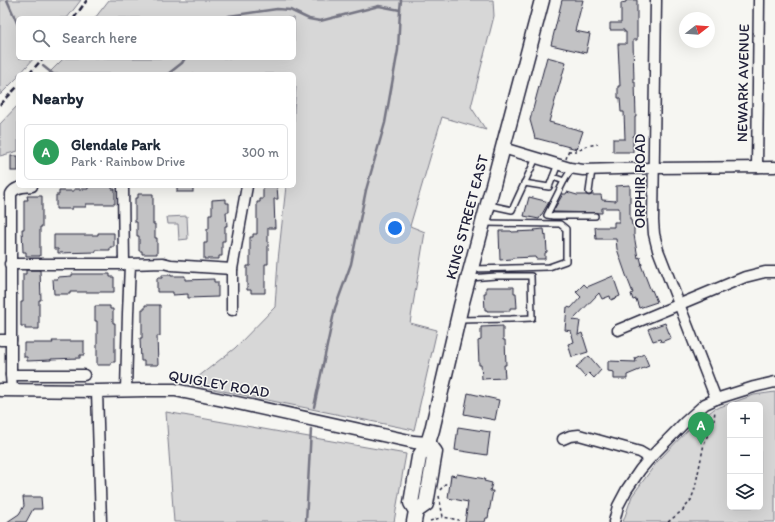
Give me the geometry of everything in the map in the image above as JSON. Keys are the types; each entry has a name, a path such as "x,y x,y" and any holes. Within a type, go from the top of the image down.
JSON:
{"main road":[{"name":"KING STREET EAST","path":"415,517 411,503 419,457 428,443 470,273 542,0"}],"street":[{"name":"ORPHIR ROAD","path":"656,0 654,234 658,250 716,399"},
{"name":"NEWARK AVENUE","path":"757,167 759,0"},
{"path":"503,148 583,170 775,166"},
{"path":"6,390 11,375 11,194 12,191 21,188"},
{"path":"123,188 128,314 126,390"},
{"path":"232,310 232,269 247,188"},
{"path":"10,264 163,263 171,265 232,269"},
{"path":"618,330 745,278 765,272 775,272"},
{"path":"0,340 11,340"},
{"path":"11,375 84,375"},
{"path":"614,522 618,506 640,470 685,422 705,404 754,386 775,382"},
{"name":"QUIGLEY ROAD","path":"6,390 175,390 414,442 428,443"},
{"path":"98,391 101,522"},
{"path":"563,439 578,435 640,452 650,458"}],"lane":[{"path":"488,205 512,210 536,158"},
{"path":"524,183 549,187 558,164"},
{"path":"572,168 546,215 595,216"},
{"path":"589,192 592,170"},
{"path":"553,177 564,181"},
{"path":"470,273 549,267 566,262 566,229 560,224 483,223"},
{"path":"459,320 532,318 531,276 496,276 470,273"}],"path":[{"path":"568,151 578,151 586,146 598,144"},
{"path":"668,522 683,510 691,500 704,444 714,420 716,399"},
{"path":"443,517 439,493 445,484 447,484"},
{"path":"430,521 443,517 459,520"}],"shaded area":[{"path":"0,0 81,0 69,16 16,16 16,60 32,60 22,72 16,72 16,79 0,95"},
{"path":"109,0 493,0 494,16 471,107 486,130 442,117 410,226 425,232 410,323 437,330 414,430 189,384 235,348 275,307 278,260 286,188 296,188 296,72 50,72 62,60 296,60 296,16 97,16"},
{"path":"16,107 16,152 0,156 0,124"},
{"path":"187,216 188,239 179,240 178,224 168,224 167,217"},
{"path":"775,392 775,522 623,522 632,496 657,462 689,429 714,409 727,404 727,510 763,510 763,402 734,402 754,395"},
{"path":"166,412 406,454 394,522 174,522"}],"building":[{"path":"562,0 583,0 575,31 590,34 586,53 551,45"},
{"path":"626,0 637,0 637,40 633,40 636,117 635,135 633,136 633,152 613,152 613,139 625,139 624,112 621,112 620,98 618,98 618,86 620,86 618,44 626,44 626,32 624,32 624,30 610,30 610,23 621,23 621,3 626,2"},
{"path":"547,57 566,62 549,122 583,131 577,149 535,138 530,120"},
{"path":"11,156 16,156 16,171 11,171"},
{"path":"630,185 630,220 632,225 634,225 634,235 638,258 640,257 641,265 657,302 639,308 636,299 633,300 631,294 633,293 617,249 616,239 596,239 595,227 614,227 614,222 619,222 619,208 602,208 602,213 553,211 563,194 566,194 567,192 577,195 601,195 602,200 616,201 616,186"},
{"path":"177,188 193,188 193,192 177,192"},
{"path":"263,188 277,188 278,199 274,199 275,228 268,228 268,264 265,264 265,293 251,293 251,290 247,290 247,266 250,266 250,237 253,237 253,234 257,234 257,202 260,202 260,199 263,199"},
{"path":"115,189 115,204 86,204 86,207 56,209 56,195 59,195 59,191"},
{"path":"138,194 153,194 153,224 155,224 155,238 157,238 157,254 142,254 142,251 139,251 139,236 137,236 137,222 135,222 135,198 138,198"},
{"path":"27,196 42,196 40,256 26,256 26,252 23,252 22,229 24,229 24,200 28,200"},
{"path":"529,197 549,202 539,219 524,216"},
{"path":"226,199 226,203 229,203 229,212 226,212 227,226 225,226 225,241 222,241 222,256 219,256 219,259 204,259 204,243 207,243 209,214 212,214 212,200"},
{"path":"544,229 545,236 546,235 547,252 545,253 545,259 536,259 535,257 500,260 499,231 535,231 534,230"},
{"path":"98,233 114,233 114,247 110,247 110,250 96,250 96,252 58,253 58,249 54,249 54,235 98,235"},
{"path":"26,270 40,270 41,300 39,300 39,329 25,329 25,326 21,326 23,274 26,274"},
{"path":"72,274 110,274 110,277 114,277 114,292 70,292 70,294 54,294 53,279 72,276"},
{"path":"162,275 185,276 185,280 214,279 214,282 218,282 218,297 188,298 188,294 173,295 173,292 157,292 157,278 162,278"},
{"path":"613,276 620,296 611,300 610,296 602,299 599,293 573,320 580,321 578,335 582,333 588,352 572,357 568,344 574,342 571,331 565,330 567,307 571,308 581,297 576,292 584,284 587,287"},
{"path":"486,287 514,287 517,308 510,308 510,311 485,310 484,293 486,293"},
{"path":"145,305 160,305 160,336 157,336 158,365 144,365 144,361 141,361 140,338 142,338 142,309 145,309"},
{"path":"95,306 110,306 110,309 113,309 113,323 115,323 115,362 111,362 111,365 97,365 97,321 95,321"},
{"path":"665,323 671,338 661,342 660,339 653,341 648,329"},
{"path":"503,326 506,365 504,365 505,378 482,379 481,365 479,365 478,341 481,340 481,327"},
{"path":"52,341 84,341 84,355 80,355 80,358 27,361 27,357 24,357 24,343 53,343"},
{"path":"644,354 649,366 627,375 627,379 614,379 614,372 608,371 608,361 636,362 635,358"},
{"path":"589,356 601,370 594,378 589,373 585,377 576,367"},
{"path":"468,393 499,400 495,420 464,414"},
{"path":"458,427 490,432 487,455 455,450"},
{"path":"457,474 485,479 484,481 492,483 490,491 493,491 488,518 486,518 485,522 465,522 468,502 448,498 451,475 456,476"},
{"path":"23,497 41,497 42,509 33,509 26,522 7,522 19,514 24,506"}],"waterway":[{"path":"7,0 16,20"},
{"path":"314,407 335,308 351,264 366,190 385,123 398,50 401,0"},
{"path":"229,16 277,9 290,10 309,19 320,21 379,6 400,10"},
{"path":"171,72 184,60"},
{"path":"43,66 50,72"},
{"path":"306,522 311,429"}],"railway":[{"path":"75,16 87,0"},
{"path":"31,72 41,60"},
{"path":"0,105 16,88"}],"place":[{"name":"Glendale Park","path":"701,445"}]}
